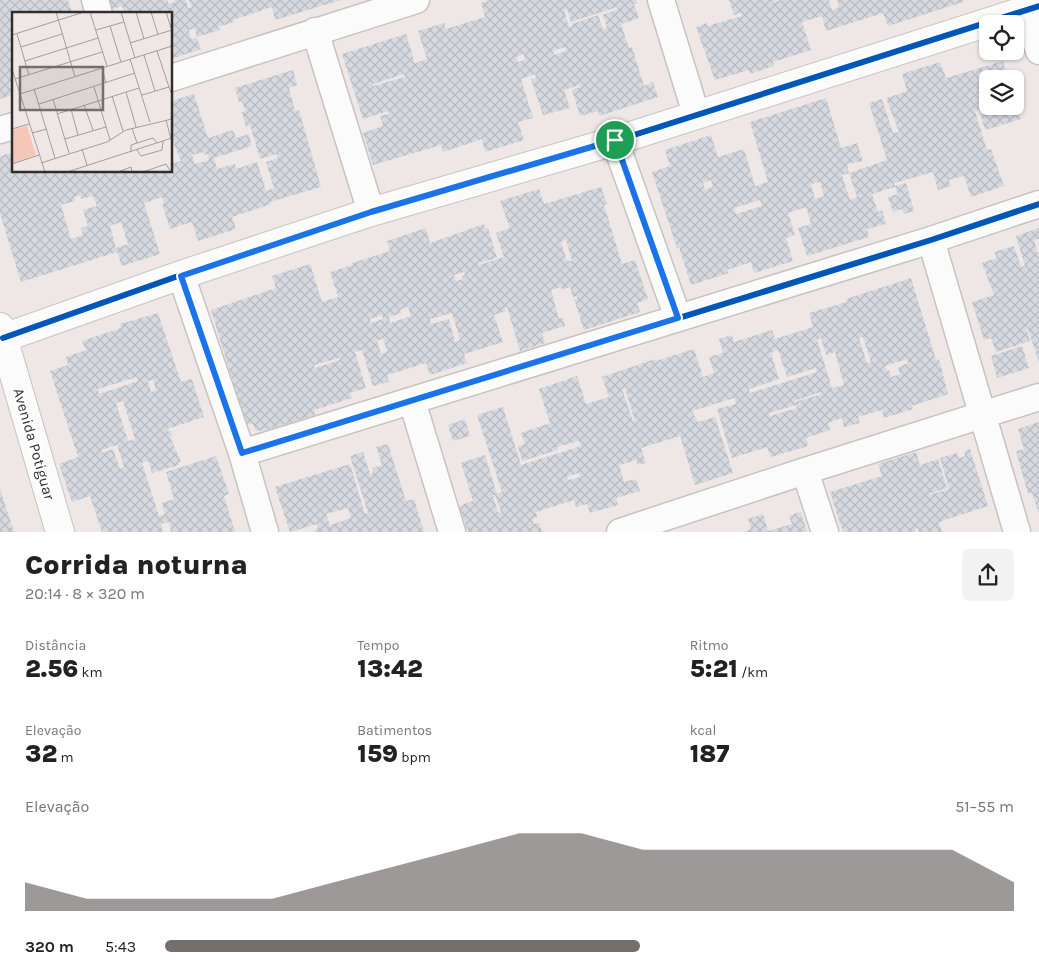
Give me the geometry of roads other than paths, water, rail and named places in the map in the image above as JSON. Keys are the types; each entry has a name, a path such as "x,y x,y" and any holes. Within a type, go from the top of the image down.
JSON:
{"street":[{"path":"172,78 416,0"},
{"path":"661,0 696,114"},
{"path":"2,333 181,276 371,212 615,140 1033,8 1039,51"},
{"path":"315,31 371,212"},
{"path":"615,140 678,318"},
{"path":"242,453 931,240 1039,204"},
{"path":"931,240 1017,532"},
{"path":"181,276 242,453 266,532"},
{"name":"Avenida Potiguar","path":"2,333 60,532"},
{"path":"632,530 804,471 1039,398"},
{"path":"412,401 452,532"},
{"path":"804,471 825,532"}]}
